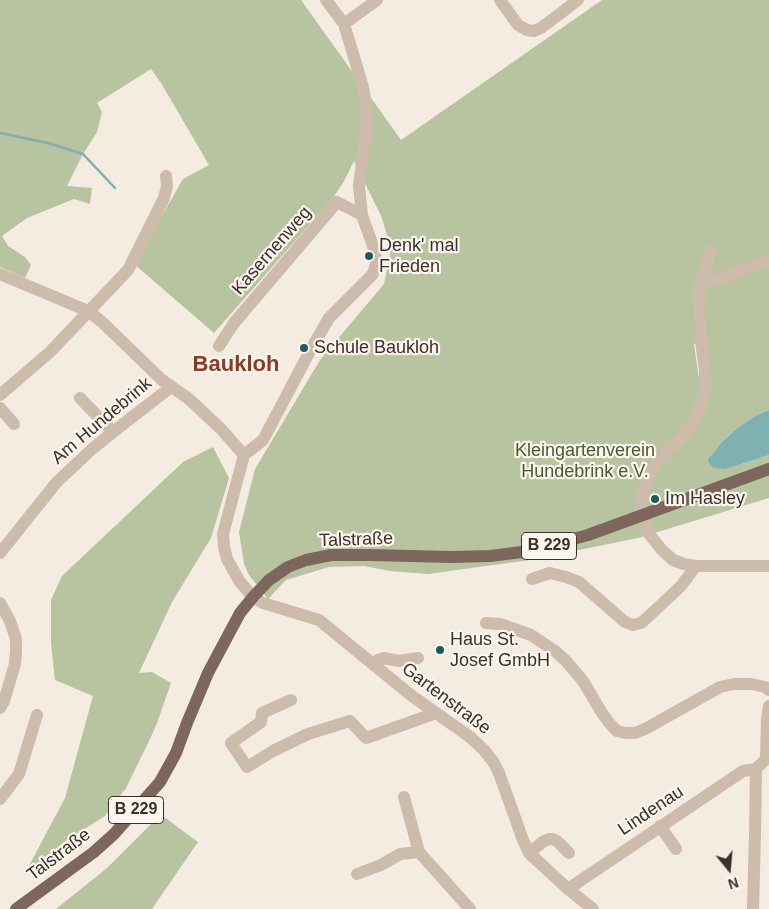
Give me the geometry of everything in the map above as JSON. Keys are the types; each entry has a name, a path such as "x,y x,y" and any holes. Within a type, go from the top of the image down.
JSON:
{"main road":[{"name":"Talstraße","path":"16,909 94,852 114,834 160,782 176,753 208,673 240,613 269,580 288,568 306,560 331,555 452,557 490,556 530,551 588,535 769,469"}],"street":[{"path":"253,597 240,582 230,566 223,540 244,455 263,440 329,318 373,274 376,264 376,257 362,215 359,186 367,123 363,87 344,24 326,0"},
{"path":"344,24 377,0"},
{"path":"500,0 518,25 526,30 534,31 541,28 578,0"},
{"path":"0,396 50,352 128,270 164,198 167,186 166,176"},
{"name":"Kasernenweg","path":"219,346 234,323 337,202 362,215"},
{"path":"711,250 700,286 699,315 705,371 705,391 695,420 683,436 666,451 652,470 642,495 640,516 649,534 673,560 696,566 769,566"},
{"path":"700,286 769,260"},
{"path":"0,274 88,311 171,387 188,399 221,429 244,455"},
{"name":"Am Hundebrink","path":"1,551 56,483 92,449 171,387"},
{"path":"80,398 113,432"},
{"path":"0,408 14,424"},
{"path":"532,579 550,574 579,582 625,622 633,625 641,623 648,618 680,586 696,566"},
{"name":"Gartenstraße","path":"253,597 263,603 319,620 412,696 470,737 484,750 499,772 529,853 593,909"},
{"path":"0,603 10,621 16,640 15,664 4,701 0,708"},
{"path":"486,623 500,624 531,635 555,650 583,681 611,726 626,733 635,733 647,728 720,687 734,684 751,684 765,687 769,690"},
{"name":"Gartenstraße","path":"372,663 383,658 399,661 418,658"},
{"path":"291,700 262,713 261,722 230,743 247,767 273,751 308,734 350,721 366,738 436,713"},
{"path":"753,909 756,769 766,758 769,706"},
{"path":"0,800 19,774 37,715"},
{"name":"Lindenau","path":"568,889 743,770 756,769"},
{"path":"404,797 419,852 470,909"},
{"path":"660,826 676,849"},
{"path":"529,853 544,841 553,839 569,853"},
{"path":"357,874 381,865 400,854 419,852"}],"green space":[{"name":"Kleingartenverein Hundebrink e.V.","path":"0,0 301,0 401,140 602,0 769,0 769,410 757,415 737,428 708,459 726,469 769,455 769,498 638,538 530,560 428,574 390,571 364,566 329,567 286,580 268,599 249,575 244,564 239,532 255,469 320,360 384,284 391,249 382,218 354,161 333,198 214,333 134,264 183,179 209,165 151,69 97,103 102,112 97,132 83,154 67,186 92,188 90,204 74,199 27,218 2,236 8,246 25,257 31,265 25,278 0,267","holes":["706,343 707,399 704,413 694,344"]},
{"path":"213,447 229,478 211,538 172,602 139,673 152,672 171,683 150,739 126,788 105,816 64,842 24,875 65,798 93,696 55,680 51,644 51,600 62,576 183,462"},
{"path":"164,817 198,842 152,909 56,909 107,868 156,819"}],"water":[{"path":"769,410 769,455 726,469 714,468 709,463 708,459 737,428 757,415"}],"waterway":[{"path":"0,133 48,143 83,154 115,188"}],"place":[{"name":"Denk' mal Frieden","path":"369,256"},
{"name":"Schule Baukloh","path":"304,348"},
{"name":"Im Hasley","path":"655,499"},
{"name":"Haus St. Josef GmbH","path":"440,650"}],"district":[{"name":"Baukloh","path":"236,365"}]}
